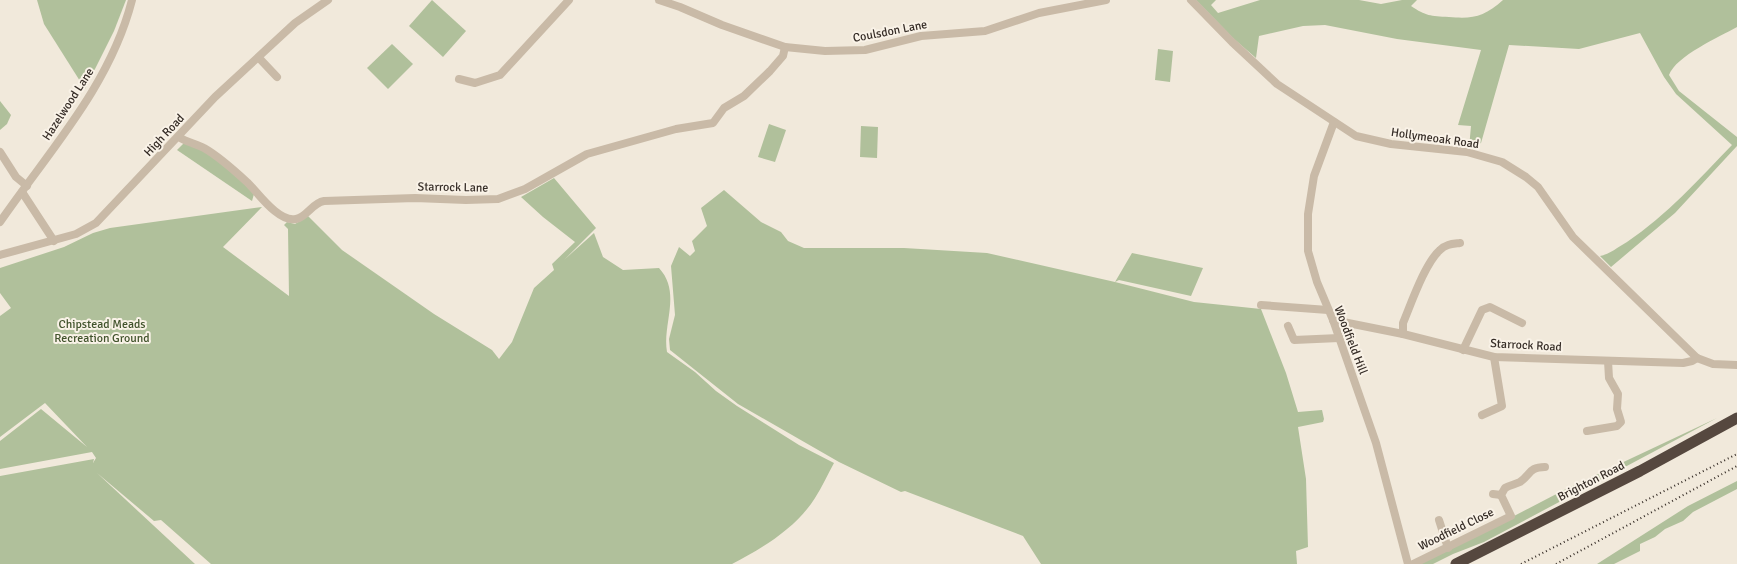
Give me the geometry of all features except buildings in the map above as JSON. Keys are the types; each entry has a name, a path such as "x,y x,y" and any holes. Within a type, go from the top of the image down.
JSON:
{"highway":[{"name":"Brighton Road","path":"1456,564 1626,478 1737,418"}],"street":[{"name":"Hazelwood Lane","path":"0,222 97,85 121,35 132,0"},
{"name":"High Road","path":"0,255 54,241 88,229 96,223 179,137 215,97 259,58 295,23 328,0"},
{"path":"459,78 475,83 500,75 569,0"},
{"name":"Coulsdon Lane","path":"660,0 722,25 785,47 795,50 825,51 865,50 921,36 985,31 1039,13 1106,0"},
{"name":"Hollymeoak Road","path":"1191,0 1232,42 1277,84 1356,136 1391,144 1467,152 1502,162 1526,177 1538,187 1578,242 1697,358 1713,364 1737,365"},
{"name":"Starrock Lane","path":"179,137 204,148 215,155 248,183 277,213 292,219 299,218 316,204 324,201 415,198 466,200 498,199 525,189 587,154 676,129 713,123 724,108 744,96 770,71 783,56 785,47"},
{"path":"259,58 277,77"},
{"name":"Woodfield Hill","path":"1334,122 1314,176 1308,214 1308,251 1317,282 1333,320 1376,443 1408,564"},
{"path":"0,152 24,189 54,241"},
{"path":"1403,334 1403,323 1431,260 1440,250 1450,244 1460,243"},
{"path":"1463,350 1482,310 1491,304 1522,323"},
{"path":"1261,306 1328,310"},
{"name":"Starrock Road","path":"1333,320 1403,334 1494,357 1683,362 1692,361 1697,358"},
{"path":"1288,326 1294,340 1339,338"},
{"path":"1482,415 1502,406 1494,357"},
{"path":"1587,431 1617,426 1621,422 1616,409 1618,394 1610,378 1608,361"},
{"name":"Woodfield Close","path":"1413,564 1511,516 1497,494 1505,488 1520,482 1529,472 1537,467 1545,468"},
{"path":"1439,520 1448,548"}],"green space":[{"path":"37,0 126,0 114,31 85,89 44,24"},
{"path":"432,0 466,31 443,57 409,26"},
{"path":"1196,0 1216,0 1211,5 1218,13 1260,0 1359,0 1381,4 1402,0 1417,0 1411,6 1425,14 1465,18 1478,16 1490,10 1503,0 1737,0 1737,27 1689,54 1673,68 1669,75 1679,91 1737,137 1737,146 1675,213 1611,267 1600,256 1611,252 1627,242 1656,220 1732,145 1676,94 1664,77 1640,33 1579,49 1509,45 1481,143 1469,148 1471,126 1458,125 1481,50 1397,39 1325,25 1303,26 1259,36 1256,58 1234,39"},
{"path":"392,44 413,64 388,89 367,68"},
{"path":"1158,49 1173,51 1170,82 1155,80"},
{"path":"0,101 11,115 7,124 0,130"},
{"path":"769,124 786,130 775,162 758,157"},
{"path":"861,126 878,127 877,158 860,157"},
{"path":"185,142 214,158 232,171 254,194 252,201 177,150"},
{"name":"Chipstead Meads Recreation Ground","path":"554,178 596,228 564,260 594,233 603,257 623,270 659,268 666,278 670,298 666,341 667,352 695,372 716,391 737,406 799,445 834,463 818,494 807,509 789,528 767,544 732,564 211,564 161,520 154,521 97,473 195,564 0,564 0,476 94,459 93,463 96,458 92,452 0,469 0,441 41,409 87,447 45,403 0,437 0,316 11,308 0,293 0,268 64,247 93,233 110,228 262,207 223,247 289,296 288,229 284,225 287,222 295,224 308,216 342,250 434,314 492,350 499,359 512,342 534,288 554,270 552,264 575,242 543,217 521,197"},
{"path":"724,190 761,222 781,232 788,241 804,248 904,248 987,253 1115,282 1194,302 1261,309 1286,373 1298,412 1322,410 1324,419 1323,422 1298,427 1306,479 1308,547 1296,551 1297,564 1041,564 1023,536 905,491 901,492 839,462 738,404 670,350 669,339 675,315 671,266 679,247 690,256 695,251 692,241 707,226 701,208"},
{"path":"1132,253 1203,268 1191,296 1119,280 1115,282"},
{"path":"1717,418 1484,542 1453,554 1433,564 1419,564 1564,490"},
{"path":"1737,481 1737,489 1693,512 1683,521 1665,529 1655,537 1640,544 1640,551 1614,564 1597,564 1688,506"}],"railway":[{"path":"1521,564 1737,454"},
{"path":"1556,564 1737,466"}]}
